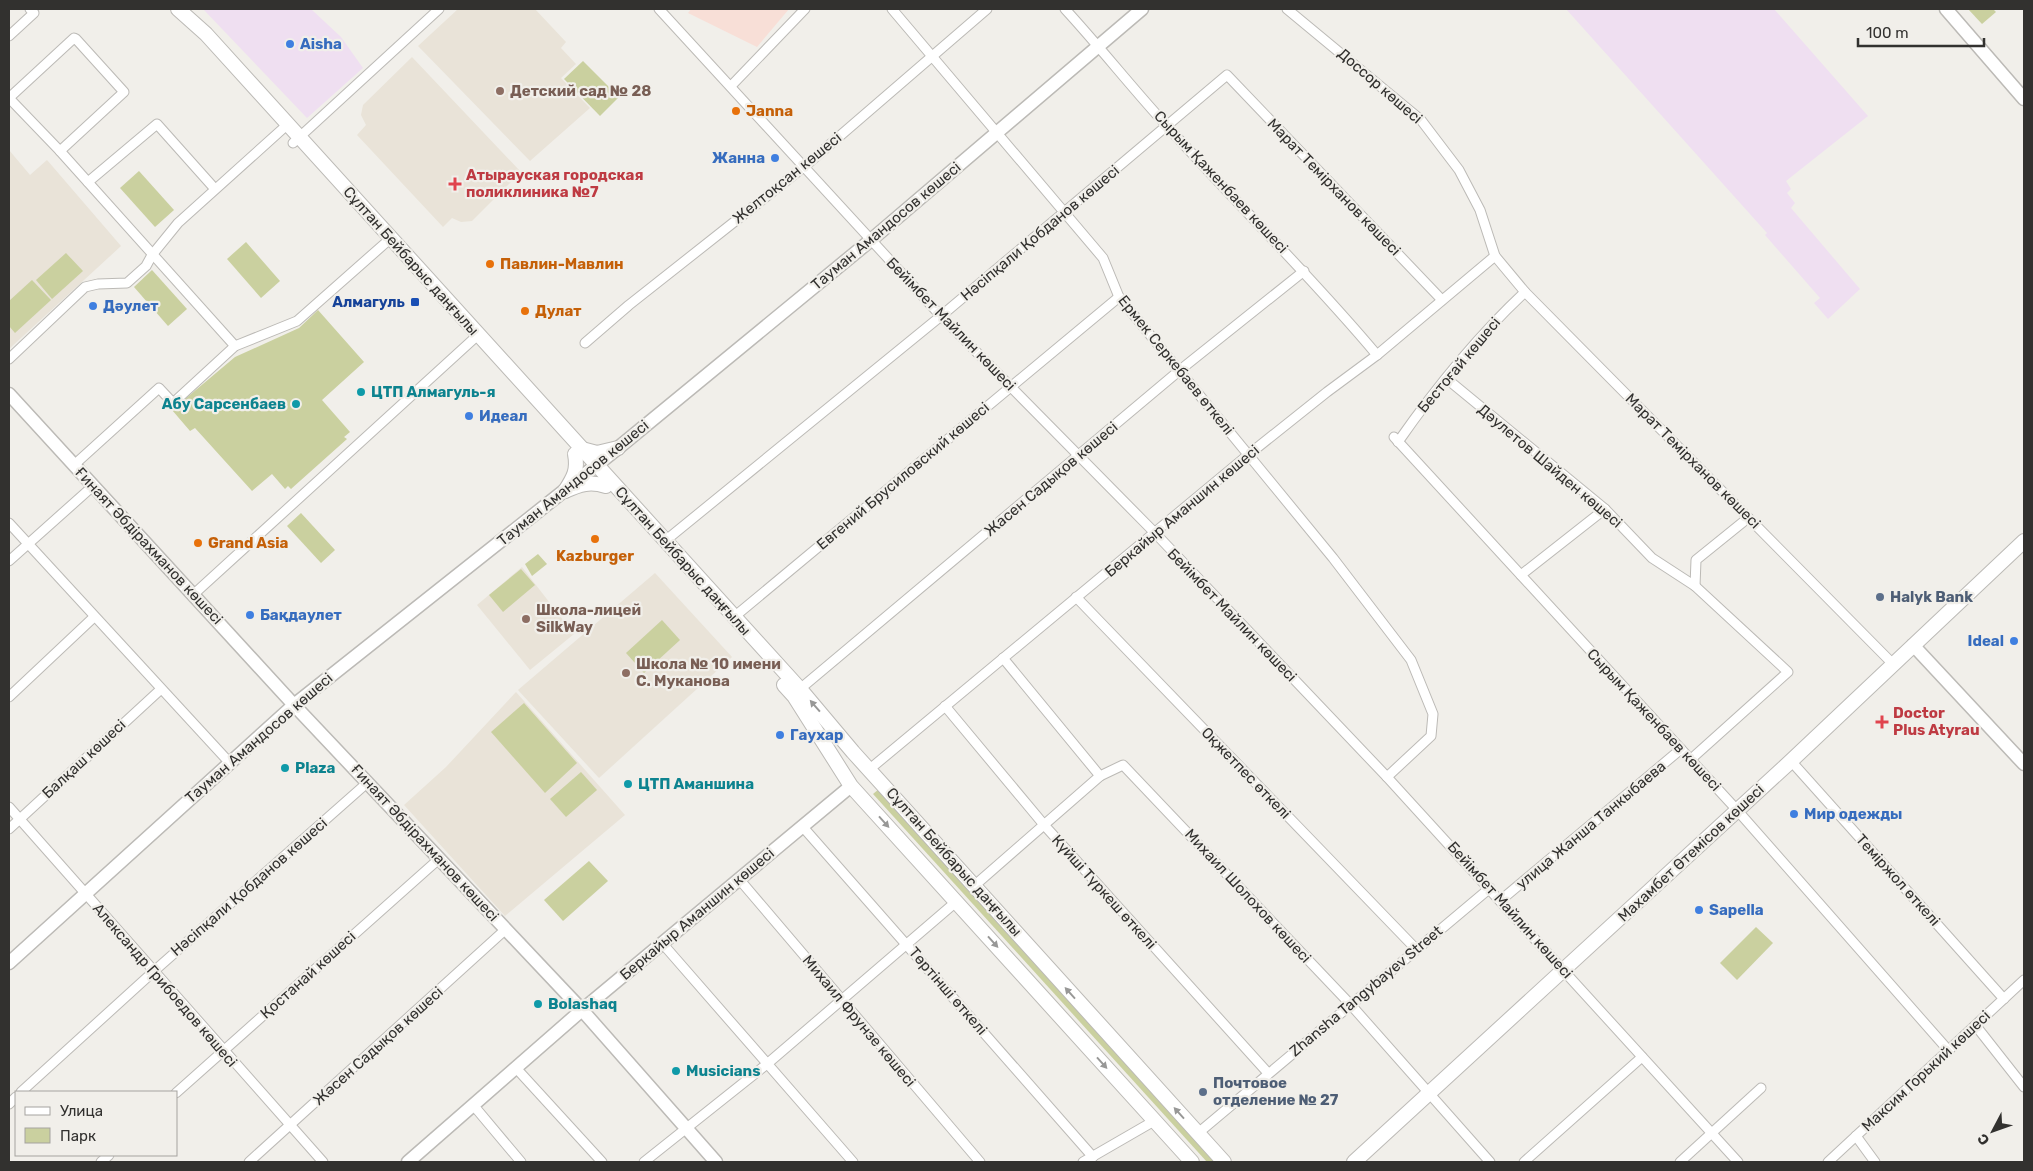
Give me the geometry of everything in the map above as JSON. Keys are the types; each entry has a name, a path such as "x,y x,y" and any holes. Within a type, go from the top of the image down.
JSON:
{"main road":[{"name":"Сұлтан Бейбарыс даңғылы","path":"167,9 285,127"},
{"name":"Сұлтан Бейбарыс даңғылы","path":"178,9 206,34 296,140 594,468 794,696 851,786 1192,1162"},
{"path":"565,491 578,466 578,451 597,453 618,448"},
{"path":"565,491 582,484 608,484 612,460 618,448"},
{"name":"Сұлтан Бейбарыс даңғылы","path":"608,484 665,541 800,689 974,886 1224,1162"},
{"name":"Махамбет Өтемісов көшесі","path":"1354,1162 1791,761 2024,541"},
{"path":"838,766 843,757 854,752"}],"street":[{"path":"9,36 34,13 30,9"},
{"path":"296,140 439,9"},
{"name":"Бейімбет Майлин көшесі","path":"659,9 941,316 1156,534 1387,777 1738,1162"},
{"path":"731,86 804,9"},
{"name":"Ермек Серкебаев өткелі","path":"892,9 1104,258 1119,297 1333,558 1412,660 1433,714 1431,736 1387,777"},
{"name":"Желтоқсан көшесі","path":"584,343 629,305 805,166 987,9"},
{"name":"Сырым Қаженбаев көшесі","path":"1065,9 1100,47 1166,126 1304,272 1378,355"},
{"name":"Тауман Амандосов көшесі","path":"9,962 294,705 594,468 871,240 1100,47 1142,9"},
{"name":"Доссор көшесі","path":"1287,9 1421,120 1459,170 1480,210 1495,256"},
{"path":"1946,9 2024,99"},
{"path":"60,151 124,92 74,38 9,98 60,151 235,346"},
{"name":"Марат Темірханов көшесі","path":"1227,74 1442,300"},
{"name":"Нәсіпқали Қобданов көшесі","path":"665,541 941,316 1227,74"},
{"path":"88,182 157,124 215,189"},
{"path":"9,359 85,287 98,284 127,283 146,266 152,255 178,223 285,127"},
{"path":"74,465 159,388 173,403 235,346 297,321 388,241"},
{"name":"Марат Темірханов көшесі","path":"1495,256 1525,292 1893,664"},
{"name":"Беркайыр Аманшин көшесі","path":"871,768 1076,597 1156,534 1248,455 1327,392 1378,355 1495,256"},
{"name":"Жасен Садықов көшесі","path":"800,689 1180,370 1304,272"},
{"name":"Бестоғай көшесі","path":"1396,440 1501,314 1525,292"},
{"name":"Евгений Брусиловский көшесі","path":"734,617 1119,297"},
{"path":"194,594 476,337"},
{"name":"Дәулетов Шайден көшесі","path":"1447,379 1605,509 1652,558 1695,586 1788,672 1690,760"},
{"name":"Ғинаят Әбдірахманов көшесі","path":"9,394 294,705 582,1010 716,1162"},
{"name":"Сырым Қаженбаев көшесі","path":"1396,440 1737,810 1949,1051"},
{"path":"9,561 93,486"},
{"path":"1521,575 1605,509"},
{"path":"1695,586 1696,560 1748,518"},
{"path":"9,523 160,690 229,762"},
{"name":"Оқжетпес өткелі","path":"1076,597 1416,949"},
{"path":"9,697 94,617"},
{"path":"1913,645 2024,764"},
{"path":"974,886 1100,776 1003,658"},
{"name":"Балқаш көшесі","path":"9,828 160,690"},
{"name":"Күйші Түркеш өткелі","path":"945,706 1045,826 1268,1073"},
{"name":"улица Жанша Танкыбаева","path":"1501,900 1681,749"},
{"name":"Теміржол өткелі","path":"1791,761 2004,999"},
{"name":"Михаил Шолохов көшесі","path":"1100,776 1123,765 1350,1006 1490,1162"},
{"name":"Нәсіпқали Қобданов көшесі","path":"22,1091 153,972 367,783"},
{"name":"Беркайыр Аманшин көшесі","path":"408,1162 582,1010 851,786"},
{"name":"Александр Грибоедов көшесі","path":"9,807 323,1162"},
{"name":"Төртінші өткелі","path":"802,826 1093,1157"},
{"name":"Қостанай көшесі","path":"178,1091 440,858"},
{"name":"Михаил Фрунзе көшесі","path":"739,879 980,1162"},
{"name":"Zhansha Tangybayev Street","path":"1197,1134 1490,888"},
{"path":"644,1162 767,1064 957,901"},
{"name":"Жәсен Садықов көшесі","path":"249,1162 506,929"},
{"path":"662,943 853,1162"},
{"name":"Максим Горький көшесі","path":"1828,1162 2024,980"},
{"path":"1976,1026 2024,1087"},
{"path":"1524,1162 1642,1057"},
{"path":"516,1068 602,1162"},
{"path":"1680,1162 1761,1088"},
{"path":"474,1106 522,1162"},
{"path":"1083,1162 1154,1121"},
{"path":"1856,1136 1875,1162"}],"shaded area":[{"path":"203,9 311,9 341,37 363,68 307,118"},
{"path":"458,9 535,9 566,42 561,48 576,64 561,78 590,108 530,161 418,46"},
{"path":"691,9 789,9 757,47 688,13"},
{"path":"1566,9 1774,9 1868,116 1786,181 1791,189 1787,193 1795,203 1791,208 1860,289 1828,319 1814,303 1820,298 1765,235 1767,233"},
{"path":"412,57 521,172 472,221 461,222 452,218 443,227 357,135 366,125 361,115 363,105"},
{"path":"9,150 30,175 47,160 121,246 9,349"},
{"name":"Школа-лицей SilkWay","path":"522,567 574,634 530,670 477,605"},
{"name":"Школа № 10 имени С. Муканова","path":"655,573 732,657 599,778 518,690"},
{"path":"516,692 625,815 505,916 404,805 446,767"}],"green space":[{"path":"1968,9 1993,9 1996,12 1982,24"},
{"path":"583,61 619,97 600,116 564,79"},
{"path":"139,171 174,210 155,227 120,188"},
{"path":"246,242 280,281 261,298 227,259"},
{"path":"66,253 83,271 52,299 36,280"},
{"path":"152,270 187,309 168,326 134,287"},
{"path":"32,280 51,300 15,333 9,326 9,301"},
{"path":"318,310 364,362 322,400 350,432 344,437 347,439 291,489 288,486 285,489 272,474 252,491 195,428 190,431 172,410 235,357 299,328"},
{"path":"301,513 335,550 321,563 287,526"},
{"path":"538,554 547,564 532,576 525,564"},
{"path":"521,569 535,585 503,612 489,595"},
{"path":"662,620 680,640 644,673 626,653"},
{"path":"524,703 577,763 545,793 491,732"},
{"path":"581,772 597,790 566,817 550,799"},
{"path":"879,789 1218,1162 1207,1162 873,794"},
{"path":"589,861 608,881 563,921 544,900"},
{"path":"1756,927 1773,943 1737,980 1720,963"}],"place":[{"name":"Aisha","path":"290,44"},
{"name":"Детский сад № 28","path":"500,91"},
{"name":"Janna","path":"736,111"},
{"name":"Жанна","path":"775,158"},
{"name":"Атырауская городская поликлиника №7","path":"455,184"},
{"name":"Павлин-Мавлин","path":"490,264"},
{"name":"Алмагуль","path":"415,302"},
{"name":"Дәулет","path":"93,306"},
{"name":"Дулат","path":"525,311"},
{"name":"ЦТП Алмагуль-я","path":"361,392"},
{"name":"Абу Сарсенбаев","path":"296,404"},
{"name":"Идеал","path":"469,416"},
{"name":"Kazburger","path":"595,539"},
{"name":"Grand Asia","path":"198,543"},
{"name":"Halyk Bank","path":"1880,597"},
{"name":"Бақдаулет","path":"250,615"},
{"name":"Школа-лицей SilkWay","path":"526,619"},
{"name":"Ideal","path":"2014,641"},
{"name":"Школа № 10 имени С. Муканова","path":"626,673"},
{"name":"Doctor Plus Atyrau","path":"1882,722"},
{"name":"Гаухар","path":"780,735"},
{"name":"Plaza","path":"285,768"},
{"name":"ЦТП Аманшина","path":"628,784"},
{"name":"Мир одежды","path":"1794,814"},
{"name":"Sapella","path":"1699,910"},
{"name":"Bolashaq","path":"538,1004"},
{"name":"Musicians","path":"676,1071"},
{"name":"Почтовое отделение № 27","path":"1203,1092"}]}
